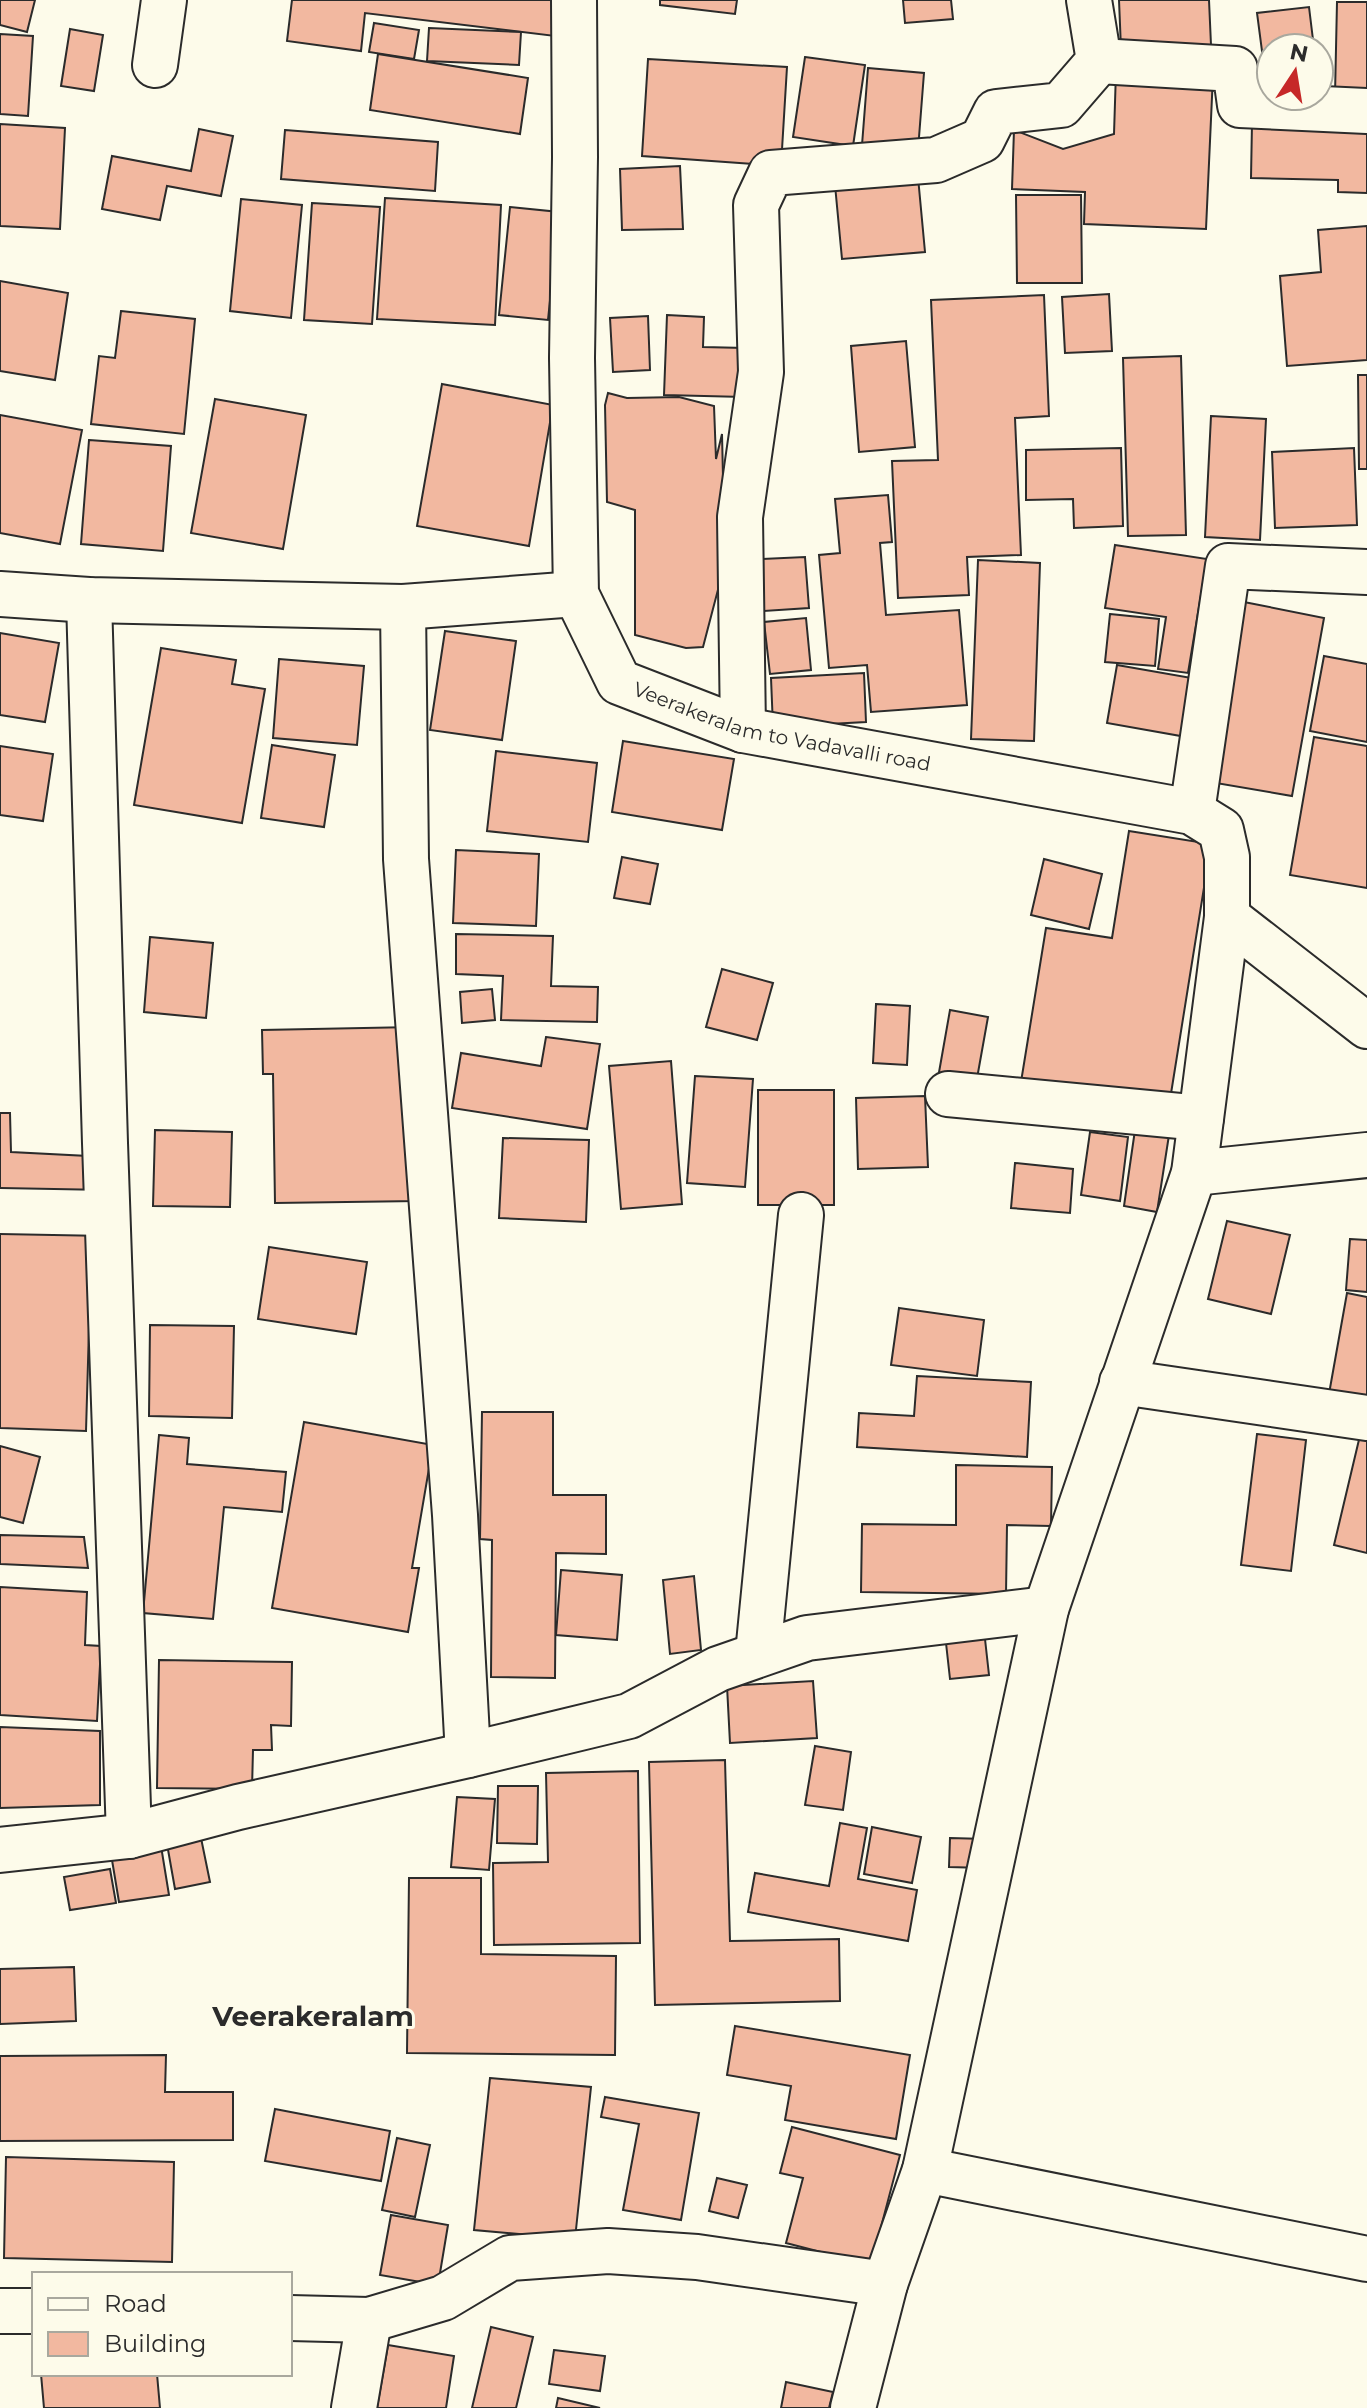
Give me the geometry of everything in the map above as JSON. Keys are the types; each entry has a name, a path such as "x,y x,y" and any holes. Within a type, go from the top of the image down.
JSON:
{"street":[{"path":"155,65 164,0"},
{"name":"Veerakeralam to Vadavalli road","path":"574,0 572,358 576,594 619,682 743,730 1192,812 1221,830 1227,857 1227,917"},
{"path":"1089,0 1099,61"},
{"path":"1099,61 1235,69 1240,105 1367,111"},
{"path":"743,730 740,517 761,372 756,205 771,173 936,160 982,140 996,112 1061,105 1099,61"},
{"path":"1192,812 1228,566 1367,572"},
{"path":"0,594 89,600 403,607 576,594"},
{"path":"89,600 129,1836"},
{"path":"403,607 406,859 455,1515 468,1755"},
{"path":"1227,917 1367,1026"},
{"path":"853,2408 885,2284 925,2170 1046,1609 1194,1173 1227,917"},
{"path":"948,1094 1201,1118"},
{"path":"1194,1173 1367,1155"},
{"path":"0,1211 107,1213"},
{"path":"758,1654 801,1215"},
{"path":"1122,1382 1367,1418"},
{"path":"0,1850 129,1836 238,1807 629,1716 718,1669 807,1638 1046,1609"},
{"path":"925,2170 1367,2259"},
{"path":"292,2318 369,2320 443,2298 510,2258 608,2251 697,2257 885,2284"},
{"path":"0,2311 32,2311"},
{"path":"354,2408 369,2320"}],"building":[{"path":"0,0 35,0 27,32 0,25"},
{"path":"292,0 567,0 563,37 365,13 361,51 287,41"},
{"path":"660,0 737,0 735,14 660,5"},
{"path":"903,0 951,0 953,19 905,23"},
{"path":"1119,0 1209,0 1211,45 1121,49"},
{"path":"1337,2 1367,2 1367,96 1335,95"},
{"path":"1309,7 1312,32 1259,32 1257,13"},
{"path":"374,23 419,30 414,59 369,52"},
{"path":"429,28 521,32 519,65 427,61"},
{"path":"70,29 103,35 94,91 61,86"},
{"path":"0,34 33,36 28,116 0,114"},
{"path":"378,54 528,78 520,134 370,110"},
{"path":"805,57 865,65 853,146 793,137"},
{"path":"648,59 787,67 781,166 642,156"},
{"path":"868,68 924,73 918,150 862,145"},
{"path":"1116,71 1213,75 1206,229 1084,224 1085,192 1012,189 1014,130 1063,149 1114,134"},
{"path":"1252,123 1367,125 1367,193 1338,192 1338,180 1251,178"},
{"path":"0,124 65,128 60,229 0,226"},
{"path":"199,129 233,136 221,196 167,186 160,220 102,209 112,156 191,171"},
{"path":"285,130 438,142 435,191 281,179"},
{"path":"680,166 683,229 622,230 620,169"},
{"path":"918,177 925,252 842,259 835,185"},
{"path":"1016,195 1081,195 1082,283 1017,283"},
{"path":"385,198 501,205 495,325 377,319"},
{"path":"241,199 302,205 291,318 230,311"},
{"path":"312,203 380,207 372,324 304,320"},
{"path":"510,207 559,212 548,320 499,315"},
{"path":"1367,226 1367,360 1287,366 1280,276 1321,272 1318,230"},
{"path":"0,281 68,293 55,380 0,371"},
{"path":"1109,294 1112,351 1065,353 1062,297"},
{"path":"1044,295 1049,416 1015,418 1021,555 967,557 969,595 898,598 892,461 938,460 931,300"},
{"path":"121,311 195,319 184,434 91,424 99,356 115,358"},
{"path":"667,315 704,317 703,347 745,348 744,397 664,395"},
{"path":"648,316 650,370 613,372 610,318"},
{"path":"906,341 915,447 859,452 851,346"},
{"path":"1181,356 1186,535 1128,536 1123,358"},
{"path":"1358,375 1367,375 1367,469 1359,469"},
{"path":"442,384 553,405 529,546 417,526"},
{"path":"608,393 627,398 679,397 714,406 716,459 722,434 725,563 703,647 686,648 635,635 635,510 607,502 605,405"},
{"path":"215,399 306,415 283,549 191,533"},
{"path":"0,415 82,430 60,544 0,533"},
{"path":"1211,416 1266,419 1260,540 1205,537"},
{"path":"89,440 171,446 163,551 81,544"},
{"path":"1121,448 1123,526 1074,528 1073,499 1026,500 1026,450"},
{"path":"1354,448 1357,525 1275,528 1272,452"},
{"path":"888,495 892,542 880,543 886,615 959,610 967,705 871,712 867,665 829,668 819,555 840,553 835,499"},
{"path":"1115,545 1207,559 1188,673 1158,669 1166,617 1105,608"},
{"path":"805,557 809,608 764,611 761,559"},
{"path":"978,560 1040,563 1034,741 971,739"},
{"path":"1244,602 1324,618 1292,796 1210,782"},
{"path":"1110,614 1159,619 1155,666 1105,662"},
{"path":"806,618 811,670 770,674 764,622"},
{"path":"445,631 516,641 502,740 430,730"},
{"path":"0,633 59,643 45,722 0,715"},
{"path":"161,648 236,660 232,684 265,689 242,823 134,805"},
{"path":"1324,656 1367,664 1367,742 1310,731"},
{"path":"279,659 364,666 357,745 273,738"},
{"path":"1117,665 1203,680 1192,738 1107,723"},
{"path":"864,673 866,722 773,727 771,678"},
{"path":"1314,737 1367,746 1367,888 1290,875"},
{"path":"623,741 734,759 722,830 612,812"},
{"path":"272,745 335,755 324,827 261,818"},
{"path":"0,746 53,754 43,821 0,815"},
{"path":"496,751 597,763 588,842 487,831"},
{"path":"1129,831 1211,844 1169,1106 1021,1082 1046,928 1112,938"},
{"path":"456,850 539,854 536,926 453,923"},
{"path":"622,857 658,864 650,904 614,898"},
{"path":"1044,859 1102,874 1089,929 1031,915"},
{"path":"456,934 553,936 551,986 598,987 597,1022 501,1020 503,976 456,974"},
{"path":"150,937 213,943 206,1018 144,1012"},
{"path":"722,969 773,983 757,1040 706,1027"},
{"path":"492,989 495,1020 462,1023 460,992"},
{"path":"876,1004 910,1006 907,1065 873,1063"},
{"path":"950,1010 988,1017 976,1084 938,1078"},
{"path":"414,1027 418,1201 275,1203 273,1074 263,1074 262,1030"},
{"path":"546,1037 600,1044 587,1129 452,1108 461,1053 541,1066"},
{"path":"671,1061 682,1204 621,1209 609,1066"},
{"path":"695,1076 753,1079 745,1187 687,1183"},
{"path":"758,1090 834,1090 834,1205 758,1205"},
{"path":"925,1096 928,1167 858,1169 856,1098"},
{"path":"0,1113 10,1113 11,1152 88,1156 93,1206 0,1200"},
{"path":"155,1130 232,1132 230,1207 153,1206"},
{"path":"1135,1130 1169,1135 1157,1212 1124,1206"},
{"path":"1090,1132 1128,1137 1120,1201 1081,1195"},
{"path":"503,1138 589,1140 586,1222 499,1218"},
{"path":"1015,1163 1073,1169 1070,1213 1011,1208"},
{"path":"1227,1221 1290,1235 1271,1314 1208,1299"},
{"path":"0,1222 92,1225 86,1431 0,1428"},
{"path":"1350,1239 1367,1240 1367,1292 1346,1290"},
{"path":"269,1247 367,1262 356,1334 258,1319"},
{"path":"1347,1293 1367,1297 1367,1412 1327,1405"},
{"path":"899,1308 984,1320 977,1376 891,1365"},
{"path":"150,1325 234,1326 232,1418 149,1416"},
{"path":"917,1376 1031,1382 1027,1457 857,1447 859,1413 914,1416"},
{"path":"482,1412 553,1412 553,1495 606,1495 606,1554 556,1553 555,1678 491,1677 492,1540 480,1539"},
{"path":"304,1422 433,1445 412,1568 419,1568 408,1632 272,1608"},
{"path":"1362,1427 1367,1428 1367,1553 1334,1545"},
{"path":"1257,1434 1306,1440 1291,1571 1241,1565"},
{"path":"159,1435 189,1438 187,1464 286,1472 282,1512 224,1507 213,1619 143,1613"},
{"path":"0,1446 40,1457 23,1523 0,1517"},
{"path":"956,1465 1052,1467 1051,1526 1007,1525 1006,1594 861,1592 862,1524 956,1525"},
{"path":"0,1535 84,1537 88,1568 0,1564"},
{"path":"561,1570 622,1575 617,1640 556,1635"},
{"path":"694,1576 701,1650 670,1654 663,1580"},
{"path":"0,1587 87,1592 85,1645 101,1646 97,1721 0,1715"},
{"path":"984,1630 989,1675 950,1679 945,1634"},
{"path":"159,1660 292,1662 291,1726 271,1725 272,1750 253,1750 252,1789 157,1788"},
{"path":"813,1681 817,1738 730,1743 727,1686"},
{"path":"0,1727 100,1731 100,1805 0,1808"},
{"path":"815,1746 851,1752 843,1810 805,1805"},
{"path":"725,1760 730,1941 839,1939 840,2001 655,2005 649,1762"},
{"path":"638,1771 640,1943 494,1945 493,1863 548,1862 546,1773"},
{"path":"498,1786 538,1786 537,1844 497,1843"},
{"path":"457,1797 495,1799 489,1870 451,1867"},
{"path":"840,1823 867,1828 858,1879 917,1890 908,1941 748,1912 755,1873 829,1886"},
{"path":"872,1827 921,1837 912,1883 864,1874"},
{"path":"201,1838 210,1882 175,1889 167,1844"},
{"path":"950,1838 985,1839 984,1868 949,1867"},
{"path":"161,1846 169,1895 119,1902 111,1854"},
{"path":"110,1869 116,1903 70,1910 64,1877"},
{"path":"409,1878 481,1878 481,1954 616,1956 615,2055 407,2053"},
{"path":"74,1967 76,2021 0,2024 0,1969"},
{"path":"735,2026 910,2055 896,2139 785,2120 791,2086 727,2075"},
{"path":"166,2055 165,2092 233,2092 233,2140 0,2141 0,2056"},
{"path":"490,2078 591,2087 575,2239 474,2230"},
{"path":"605,2097 699,2113 681,2220 623,2210 639,2124 601,2117"},
{"path":"275,2109 390,2131 381,2181 265,2161"},
{"path":"792,2127 900,2155 871,2265 786,2243 803,2178 780,2173"},
{"path":"397,2138 430,2145 415,2217 382,2210"},
{"path":"6,2157 174,2162 172,2262 4,2258"},
{"path":"717,2178 747,2185 738,2218 709,2211"},
{"path":"391,2215 448,2225 438,2285 380,2275"},
{"path":"491,2327 533,2337 516,2408 472,2408"},
{"path":"388,2345 454,2356 446,2408 377,2408"},
{"path":"554,2350 605,2356 600,2391 549,2384"},
{"path":"41,2376 157,2376 160,2408 44,2408"},
{"path":"786,2382 833,2392 829,2408 781,2408"},
{"path":"558,2398 600,2408 556,2408"}],"district":[{"name":"Veerakeralam","path":"313,2016"}]}
